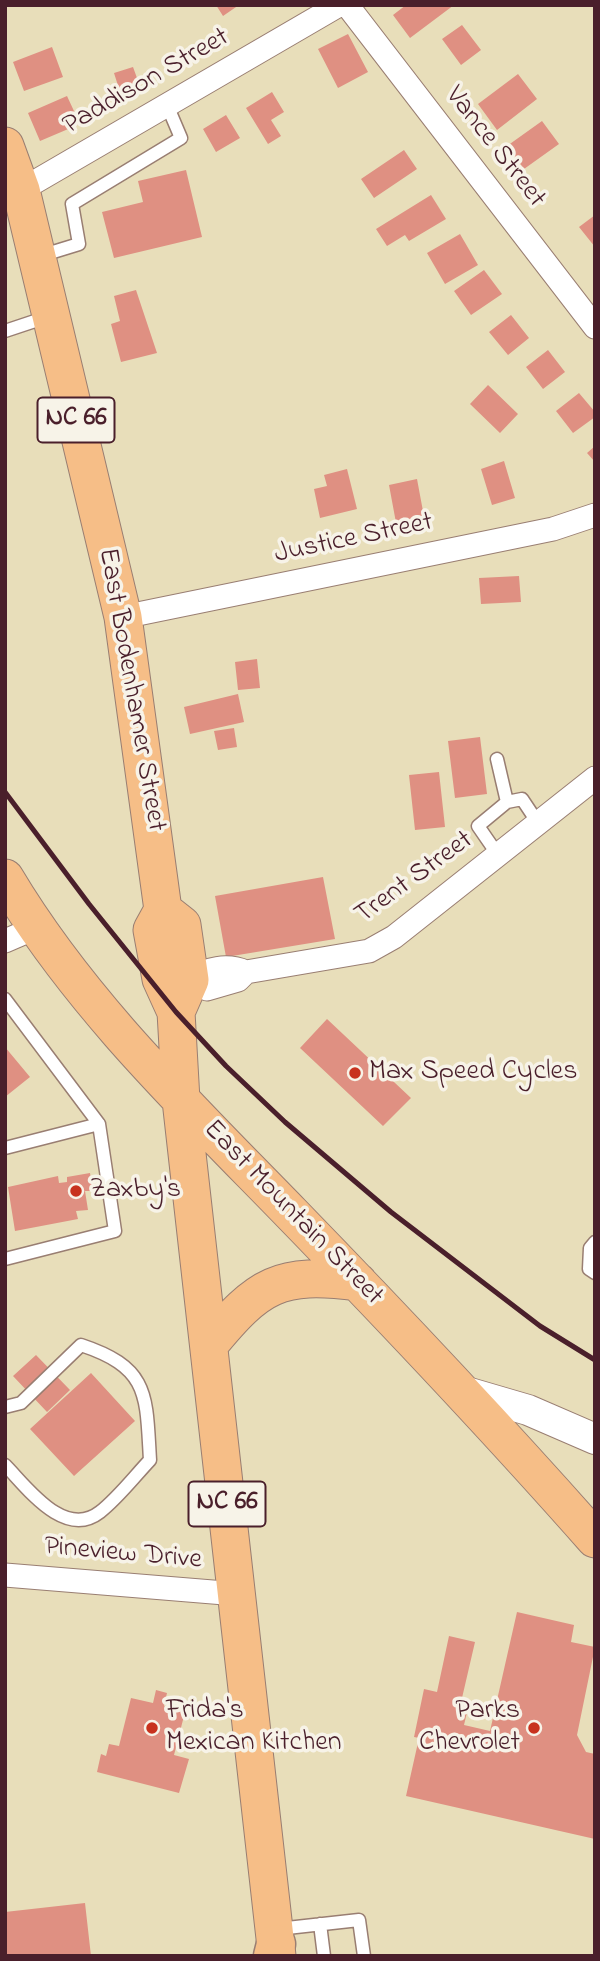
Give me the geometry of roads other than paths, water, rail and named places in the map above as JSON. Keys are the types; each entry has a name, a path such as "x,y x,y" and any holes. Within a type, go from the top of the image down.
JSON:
{"main road":[{"name":"East Bodenhamer Street","path":"5,146 21,190 124,617 163,910 152,930 161,979 183,996 181,1100"},
{"name":"East Mountain Street","path":"5,878 20,935 463,1391 595,1539"},
{"name":"NC 66","path":"181,1100 275,1946"},
{"path":"209,1345 240,1307 276,1284 322,1278 358,1282"}],"street":[{"name":"Paddison Street","path":"21,190 338,5"},
{"name":"Vance Street","path":"347,5 595,327"},
{"name":"Justice Street","path":"124,617 553,529 595,515"},
{"name":"Trent Street","path":"183,996 238,980 246,972 369,951 394,937 595,778"},
{"path":"463,1391 528,1410 595,1438"},
{"name":"Pineview Drive","path":"5,1575 237,1594"}],"lane":[{"path":"37,257 79,244 72,204 181,138 167,105"},
{"path":"5,331 51,316"},
{"path":"497,759 507,802"},
{"path":"498,855 478,826 507,802 522,799 538,823"},
{"path":"5,999 99,1124 116,1231 5,1259"},
{"path":"5,1148 99,1124"},
{"path":"595,1242 590,1248 589,1269 595,1273"},
{"path":"5,1407 21,1403 81,1345 107,1354 133,1373 147,1404 150,1460 98,1514 86,1518 67,1518 46,1507 5,1465"},
{"path":"275,1946 320,1924 359,1920 364,1956"},
{"path":"320,1924 324,1956"}],"railway":[{"path":"5,792 89,904 176,1012 226,1066 285,1122 391,1212 540,1326 595,1360"}],"place":[{"name":"Max Speed Cycles","path":"355,1073"},
{"name":"Zaxby's","path":"76,1191"},
{"name":"Frida's Mexican Kitchen","path":"152,1728"},
{"name":"Parks Chevrolet","path":"534,1728"}]}
